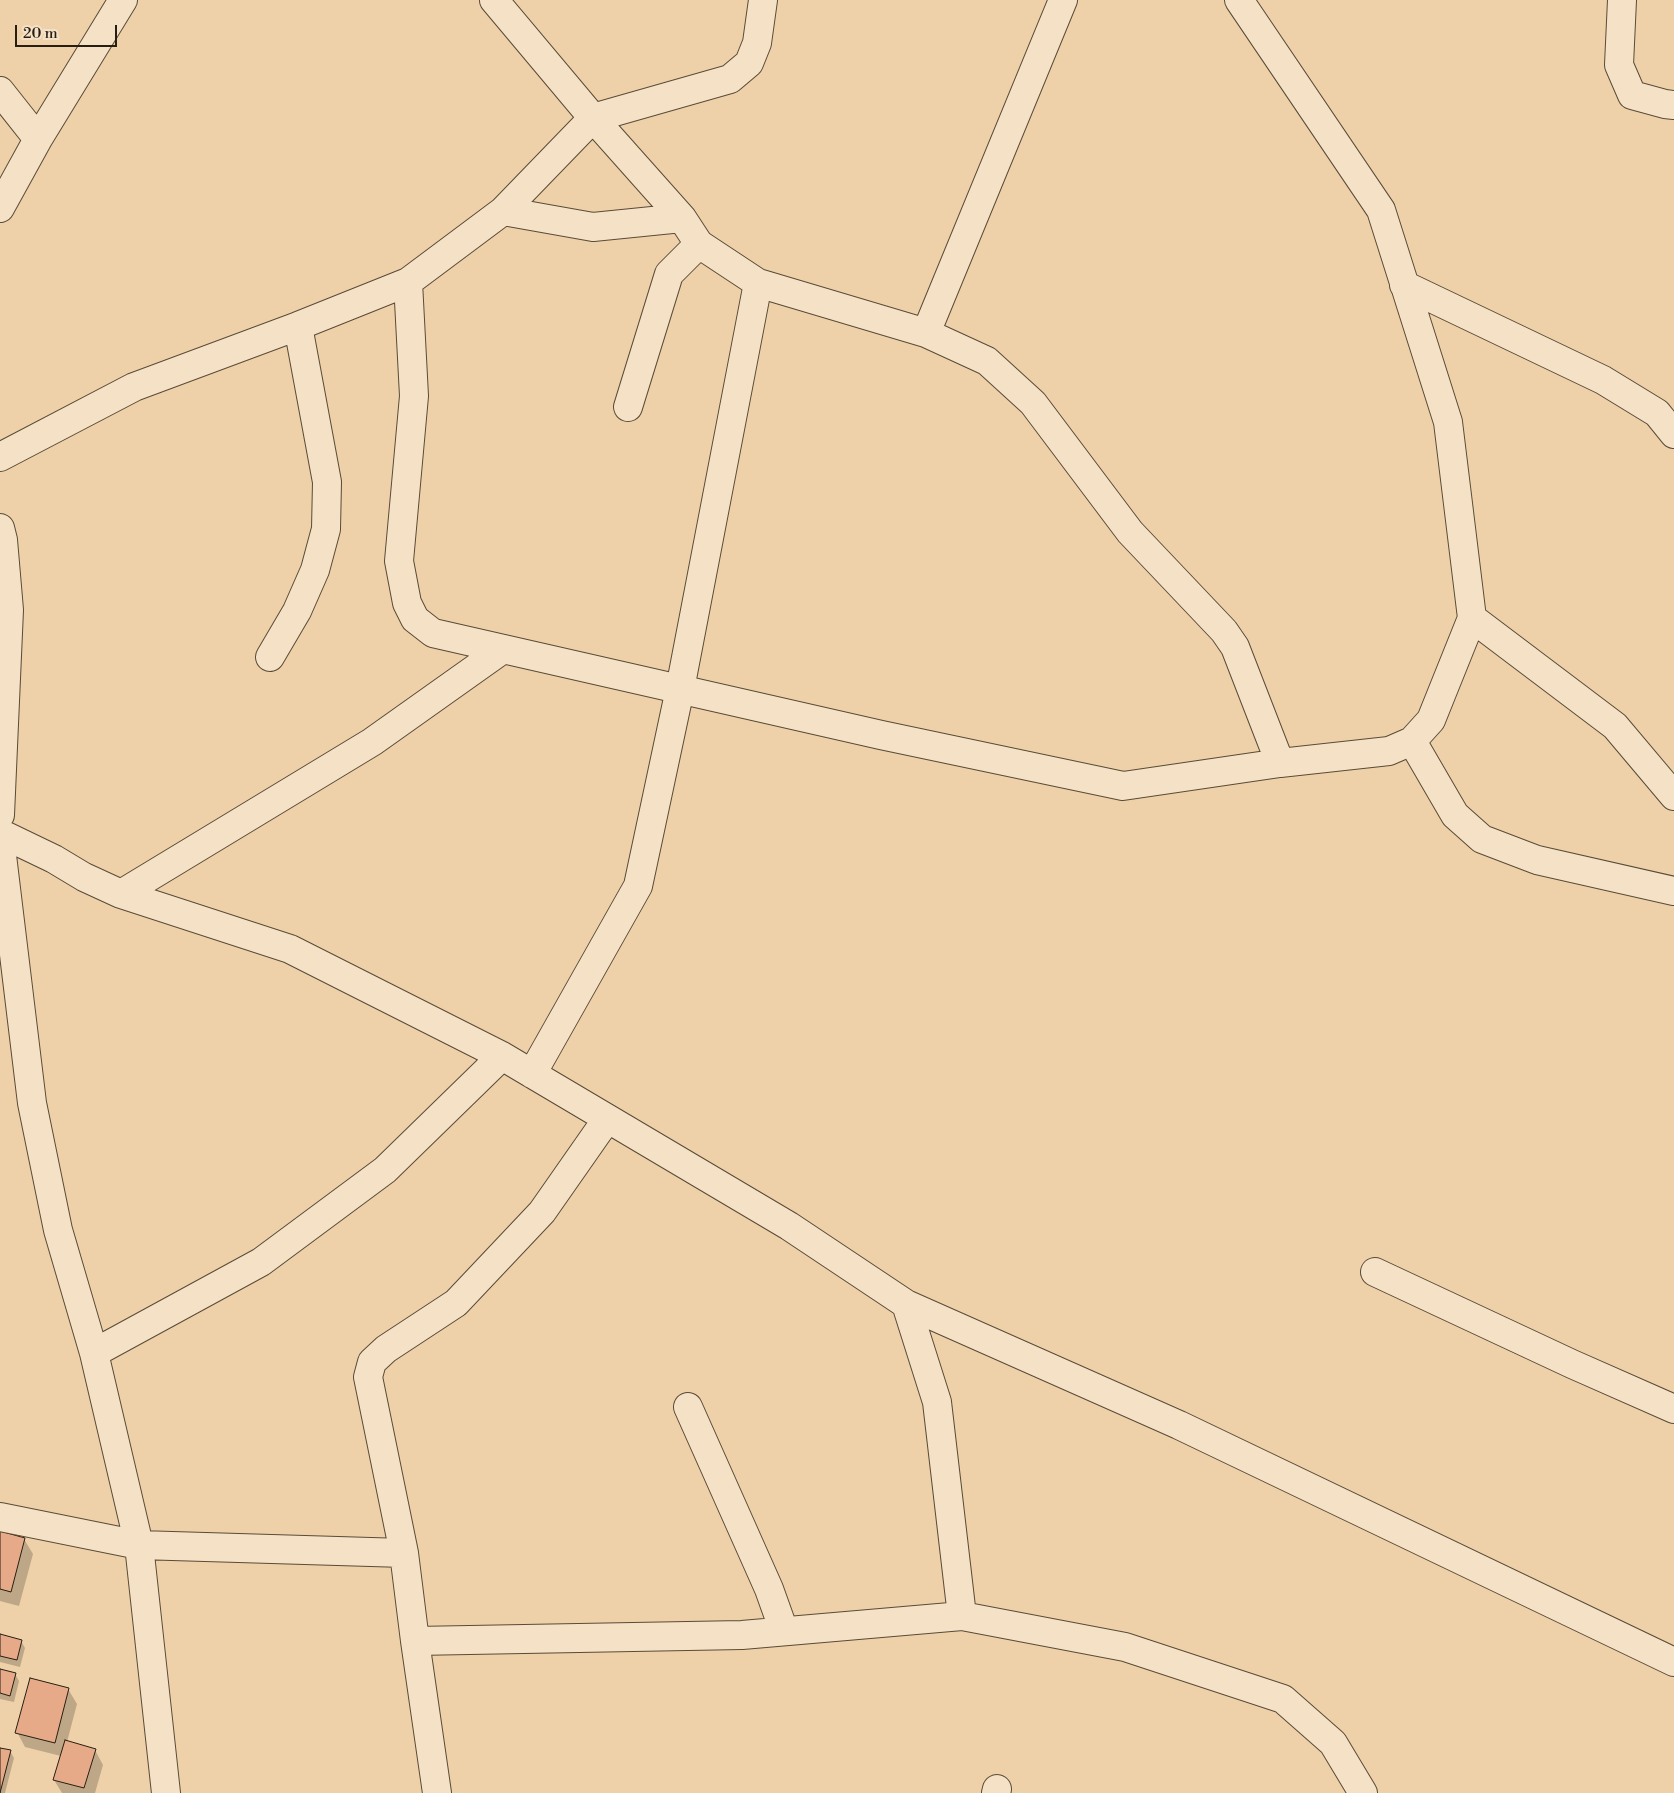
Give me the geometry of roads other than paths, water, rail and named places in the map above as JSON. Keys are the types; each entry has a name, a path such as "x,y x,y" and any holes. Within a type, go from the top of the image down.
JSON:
{"street":[{"path":"0,208 38,139 123,0"},
{"path":"494,0 593,118 682,218 699,244 758,282 926,333 987,361 1033,403 1130,532 1224,631 1235,647 1280,763"},
{"path":"0,457 134,387 298,326 408,282 503,211 593,118 730,79 749,63 757,43 763,0"},
{"path":"926,333 1062,0"},
{"path":"408,282 414,396 399,561 406,603 415,619 432,633 881,735 1122,786 1280,763 1389,751 1412,741 1431,720 1472,618 1448,422 1381,210 1239,0"},
{"path":"1622,0 1620,65 1632,94 1674,105"},
{"path":"0,91 38,139"},
{"path":"503,211 593,227 682,218"},
{"path":"628,408 669,274 699,244"},
{"path":"532,1074 638,886 680,689 758,282"},
{"path":"1404,285 1603,380 1657,413 1674,434"},
{"path":"270,657 298,611 315,570 326,529 327,482 298,326"},
{"path":"0,528 3,540 9,610 0,815"},
{"path":"1472,618 1615,726 1674,796"},
{"path":"121,894 372,742 503,649"},
{"path":"1412,741 1456,815 1482,839 1537,860 1674,891"},
{"path":"0,833 121,894 290,950 502,1056 789,1226 906,1304 1179,1425 1674,1662"},
{"path":"0,839 32,1103 58,1230 94,1353 139,1545 166,1793"},
{"path":"94,1353 261,1262 385,1170 502,1056"},
{"path":"437,1793 404,1553 368,1377 372,1362 386,1349 456,1303 542,1212 607,1119"},
{"path":"1375,1272 1572,1364 1674,1409"},
{"path":"906,1304 937,1402 962,1616"},
{"path":"688,1408 769,1589 784,1631"},
{"path":"0,1517 139,1545 404,1553"},
{"path":"415,1641 742,1635 962,1616 1125,1647 1283,1699 1333,1743 1363,1793"}]}
